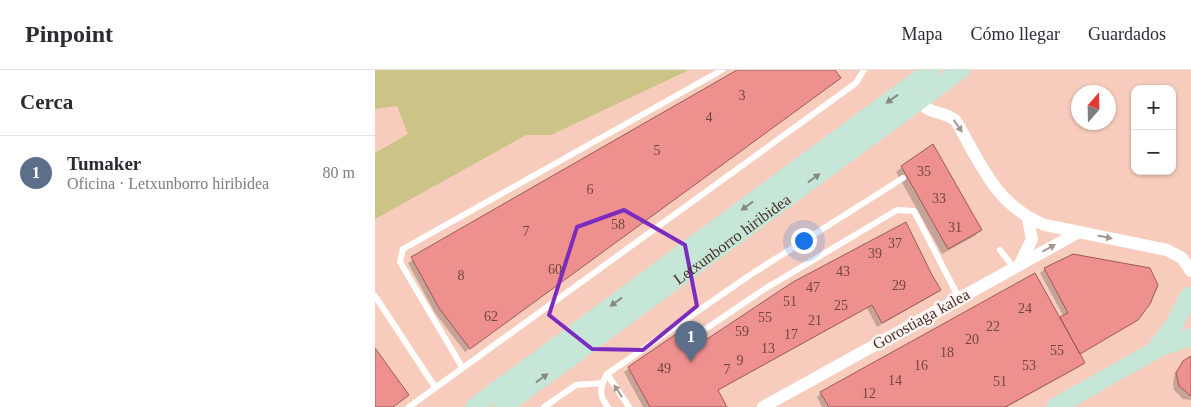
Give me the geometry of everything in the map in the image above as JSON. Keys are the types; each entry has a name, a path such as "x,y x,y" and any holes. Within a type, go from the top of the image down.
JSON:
{"main road":[{"name":"Letxunborro hiribidea","path":"474,407 931,70"},
{"name":"Letxunborro hiribidea","path":"503,407 961,70"},
{"path":"1190,292 1191,314"},
{"path":"1152,352 1174,325 1190,292"},
{"path":"1055,407 1073,402 1171,342 1191,337"}],"street":[{"path":"919,101 928,111 946,115 956,121 1000,196 1028,218 1045,225 1167,250 1181,258 1191,271"},
{"path":"1017,266 1032,239 1028,218"},
{"name":"Gorostiaga kalea","path":"763,407 1079,232"}],"lane":[{"path":"462,367 400,262 403,249 722,70"},
{"path":"409,407 856,83 864,70"},
{"path":"608,407 601,399 600,389 607,374 750,275 903,178"},
{"path":"688,341 763,290 897,210 914,211 959,298"},
{"path":"999,250 1017,266"},
{"path":"375,296 435,387"},
{"path":"607,374 629,407"},
{"path":"544,407 576,386 603,383"}],"highlighted area":[{"path":"624,210 685,245 697,306 643,350 592,349 549,315 577,227"}],"shaded area":[{"path":"375,70 689,70 551,135 526,135 375,219 375,153 408,134 397,106 375,109"}],"building":[{"path":"737,70 835,70 841,78 470,349 439,308 411,257"},
{"path":"933,144 982,230 948,249 901,166"},
{"path":"906,222 941,290 882,323 872,305 718,390 727,407 650,407 628,367 676,334 686,353 793,282"},
{"path":"1073,254 1150,268 1158,285 1150,304 1138,320 1080,354 1060,317 1068,313 1044,268"},
{"path":"1035,273 1085,363 1005,407 829,407 820,392"},
{"path":"375,348 409,395 393,407 375,407"},
{"path":"1191,356 1191,396 1179,386 1176,373 1183,361"}],"place":[{"name":"Tumaker","path":"691,362"}]}
